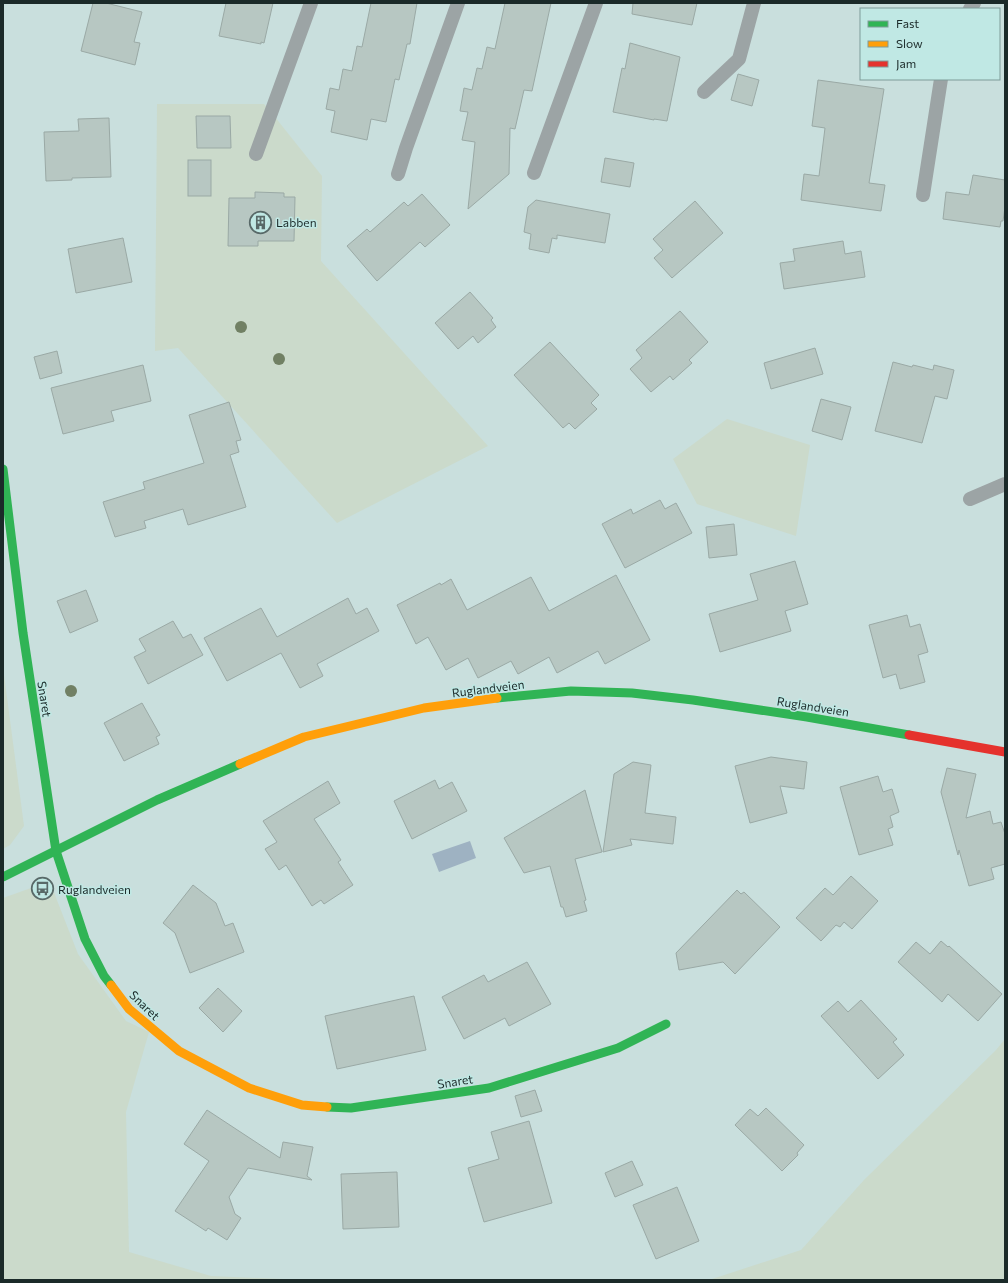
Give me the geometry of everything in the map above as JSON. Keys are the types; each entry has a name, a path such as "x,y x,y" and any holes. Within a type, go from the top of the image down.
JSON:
{"street":[{"name":"Snaret","path":"3,469 23,633 56,851 85,939 104,976 129,1009 179,1051 249,1088 302,1105 351,1108 489,1088 618,1048 666,1024"},
{"name":"Ruglandveien","path":"3,877 157,800 304,737 424,708 494,698 571,690 632,693 693,700 807,717 1005,752"}],"lane":[{"path":"256,154 311,3"},
{"path":"398,174 458,3"},
{"path":"534,173 596,3"},
{"path":"704,92 739,59 754,3"},
{"path":"923,195 941,80"},
{"path":"970,499 1005,484"}],"green space":[{"path":"157,104 264,104 322,176 321,261 488,446 337,523 178,348 155,351"},
{"path":"727,419 810,445 796,536 697,504 673,459"},
{"path":"3,667 24,826 10,845 3,849"},
{"path":"31,888 53,890 78,954 126,1021 149,1032 126,1112 129,1252 211,1276 307,1280 3,1280 3,898"},
{"path":"1005,1039 1005,1280 709,1280 801,1250 864,1180 996,1050"}],"water":[{"path":"470,841 476,858 439,872 432,854"}],"building":[{"path":"93,3 106,3 142,12 134,42 140,43 135,65 81,51"},
{"path":"226,3 273,3 264,43 261,42 261,44 219,36"},
{"path":"371,3 417,3 410,44 407,44 399,80 395,79 386,122 371,119 367,140 331,132 335,111 326,109 330,88 339,90 343,69 352,71 357,46 362,47"},
{"path":"505,3 551,3 532,91 524,90 515,129 510,128 509,174 468,209 475,142 462,140 468,112 460,111 464,88 472,90 477,68 482,69 487,47 495,49"},
{"path":"633,3 697,3 692,25 632,14"},
{"path":"630,43 680,57 667,121 613,112 622,68 625,69"},
{"path":"738,74 759,80 752,106 731,100"},
{"path":"818,80 884,89 869,183 885,185 881,211 801,200 804,174 819,176 825,128 812,126"},
{"path":"196,116 230,116 231,148 197,148"},
{"path":"109,118 111,177 72,178 72,180 46,181 44,132 79,131 78,119"},
{"path":"605,158 634,163 630,187 601,182"},
{"path":"188,160 211,160 211,196 188,196"},
{"path":"973,175 1005,180 1005,207 1003,221 1001,221 1000,227 943,219 946,192 969,195"},
{"name":"Labben","path":"255,192 284,193 284,197 295,197 294,241 258,241 258,246 228,246 229,198 255,198"},
{"path":"422,194 450,225 425,247 420,242 377,281 347,246 367,229 370,232 404,202 408,206"},
{"path":"536,200 610,214 605,243 557,235 557,239 552,238 549,253 529,249 531,234 524,232 528,207"},
{"path":"695,201 723,233 672,278 654,258 663,250 653,239"},
{"path":"123,238 132,282 76,293 68,249"},
{"path":"843,241 845,254 861,251 865,277 784,289 780,263 795,261 793,249"},
{"path":"470,292 493,318 491,320 496,327 478,343 473,336 458,349 435,323"},
{"path":"680,311 708,342 689,360 692,363 673,380 670,376 651,392 630,369 642,358 636,350"},
{"path":"550,342 599,395 591,403 597,409 575,429 569,423 563,428 514,375"},
{"path":"815,348 823,374 771,389 764,363"},
{"path":"57,351 62,373 40,379 34,357"},
{"path":"893,362 933,370 934,365 954,370 947,399 935,396 922,443 875,431"},
{"path":"143,365 151,401 111,411 114,421 63,434 51,388"},
{"path":"821,399 851,407 842,440 812,431"},
{"path":"229,402 241,440 236,441 239,452 230,455 246,507 188,525 183,509 144,521 146,528 115,537 103,502 145,489 143,482 204,463 189,415"},
{"path":"660,500 665,509 676,503 692,533 625,568 602,524 631,509 633,514"},
{"path":"734,524 737,555 709,558 706,527"},
{"path":"795,561 808,604 785,611 791,631 720,652 709,614 758,600 750,574"},
{"path":"616,575 650,640 605,664 598,651 557,673 549,657 518,674 511,661 478,678 468,658 446,670 428,637 416,644 397,605 451,579 467,610 531,577 549,611"},
{"path":"86,590 98,621 70,633 57,601"},
{"path":"348,598 356,614 367,608 379,631 317,664 323,676 300,688 281,653 227,681 204,638 261,608 277,637"},
{"path":"907,615 910,627 920,624 928,652 918,655 925,682 900,689 896,674 883,678 869,625"},
{"path":"173,621 183,638 191,634 203,655 148,684 134,657 146,651 139,639"},
{"path":"142,703 160,735 156,737 159,744 124,761 104,723"},
{"path":"771,757 807,762 804,789 780,786 787,813 750,823 735,766"},
{"path":"633,762 651,765 645,813 676,817 673,844 630,839 632,845 603,852 614,774"},
{"path":"947,768 976,774 966,818 990,811 993,824 1001,822 1005,834 1005,864 991,868 994,879 969,886 959,850 958,855 941,792"},
{"path":"878,776 883,792 892,789 899,812 890,816 893,827 888,829 893,845 859,855 840,787"},
{"path":"435,780 439,789 452,782 467,811 412,839 394,801"},
{"path":"328,781 340,803 314,819 341,860 338,862 353,885 324,904 321,900 312,906 286,865 279,870 265,849 277,842 263,821"},
{"path":"585,790 602,852 575,859 586,900 584,901 587,911 566,917 563,907 561,907 550,866 524,873 504,838"},
{"path":"851,876 878,901 852,929 844,922 840,927 836,925 821,941 796,918 825,888 833,895"},
{"path":"193,885 216,903 225,926 233,923 244,952 190,973 175,933 163,923"},
{"path":"737,890 741,894 744,892 780,927 735,974 723,962 679,970 676,953"},
{"path":"941,941 948,947 949,946 1002,994 978,1021 948,994 942,1002 898,962 916,942 930,954"},
{"path":"527,962 551,1004 509,1026 505,1018 464,1039 442,997 484,975 488,982"},
{"path":"218,988 242,1011 223,1032 199,1008"},
{"path":"414,996 426,1050 337,1069 325,1016"},
{"path":"861,1000 897,1039 893,1042 904,1055 878,1079 821,1016 838,1001 848,1012"},
{"path":"535,1090 542,1111 521,1117 515,1096"},
{"path":"766,1108 804,1145 797,1153 798,1155 782,1171 735,1125 750,1109 758,1116"},
{"path":"207,1110 280,1158 283,1142 313,1147 307,1176 312,1180 248,1168 229,1197 235,1214 241,1218 227,1240 208,1228 206,1231 175,1211 209,1161 184,1144"},
{"path":"529,1121 552,1203 484,1222 468,1168 499,1159 491,1132"},
{"path":"632,1161 643,1185 615,1197 605,1173"},
{"path":"397,1172 399,1227 343,1229 341,1174"},
{"path":"677,1187 699,1241 656,1259 633,1205"}],"traffic: fast":[{"path":"3,469 23,633 56,851 85,939 104,976 111,985"},
{"path":"497,698 571,691 632,693 693,700 807,717 909,735"},
{"path":"3,877 157,800 240,764"},
{"path":"327,1107 351,1108 489,1088 618,1048 666,1024"}],"traffic: slow":[{"path":"240,764 304,737 424,708 497,698"},
{"path":"111,985 129,1009 179,1051 249,1088 302,1105 327,1107"}],"traffic: jam":[{"path":"909,735 1005,752"}],"place":[{"name":"Labben","path":"261,222"},
{"name":"Ruglandveien","path":"43,889"}]}
